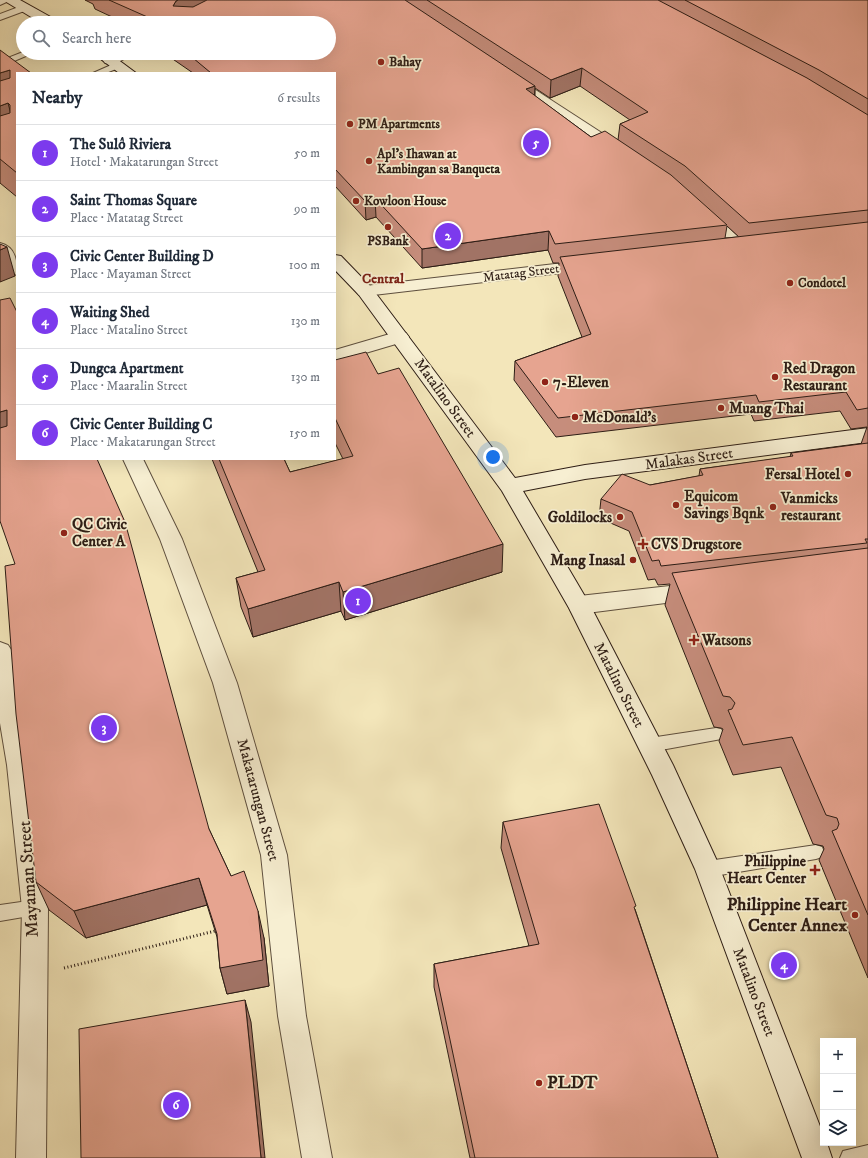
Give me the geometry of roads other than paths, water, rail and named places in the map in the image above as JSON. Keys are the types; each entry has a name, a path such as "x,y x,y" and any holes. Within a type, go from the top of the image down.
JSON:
{"street":[{"path":"8,0 38,16"},
{"path":"500,73 630,158"},
{"path":"693,205 748,247 717,250"},
{"path":"0,248 16,269"},
{"name":"Matalino Street","path":"336,261 365,290 510,486 579,605 650,745 708,869 817,1158"},
{"name":"Matatag Street","path":"365,290 608,263"},
{"path":"336,356 400,337"},
{"name":"Malakas Street","path":"510,486 585,472 868,435"},
{"name":"Makatarungan Street","path":"133,460 171,539 226,683 274,855 292,1016 317,1158"},
{"path":"579,605 720,588"},
{"name":"Mayaman Street","path":"0,651 19,766 35,908 31,1158"}],"lane":[{"path":"0,2 8,0"},
{"path":"0,17 24,8"},
{"path":"0,64 16,58"},
{"path":"100,72 116,61"},
{"path":"650,745 716,734"},
{"path":"708,869 816,852"},
{"path":"0,913 35,908"},
{"path":"850,1158 868,1155"}],"place":[{"name":"Bahay","path":"381,62"},
{"name":"PM Apartments","path":"350,124"},
{"name":"Dungca Apartment","path":"536,143"},
{"name":"Apl's Ihawan at Kambingan sa Banqueta","path":"369,161"},
{"name":"Kowloon House","path":"356,201"},
{"name":"PSBank","path":"388,227"},
{"name":"Saint Thomas Square","path":"448,236"},
{"name":"Condotel","path":"790,283"},
{"name":"Red Dragon Restaurant","path":"775,377"},
{"name":"7-Eleven","path":"545,382"},
{"name":"Muang Thai","path":"721,408"},
{"name":"McDonald's","path":"575,417"},
{"name":"Fersal Hotel","path":"848,474"},
{"name":"Equicom Savings Bqnk","path":"676,505"},
{"name":"Vanmicks restaurant","path":"773,507"},
{"name":"Goldilocks","path":"620,517"},
{"name":"QC Civic Center A","path":"64,533"},
{"name":"CVS Drugstore","path":"643,544"},
{"name":"Mang Inasal","path":"633,560"},
{"name":"The Sulô Riviera","path":"358,601"},
{"name":"Watsons","path":"694,640"},
{"name":"Civic Center Building D","path":"104,728"},
{"name":"Philippine Heart Center","path":"815,870"},
{"name":"Philippine Heart Center Annex","path":"855,915"},
{"name":"Waiting Shed","path":"784,965"},
{"name":"PLDT","path":"539,1083"},
{"name":"Civic Center Building C","path":"176,1105"}],"district":[{"name":"Central","path":"383,279"}]}
